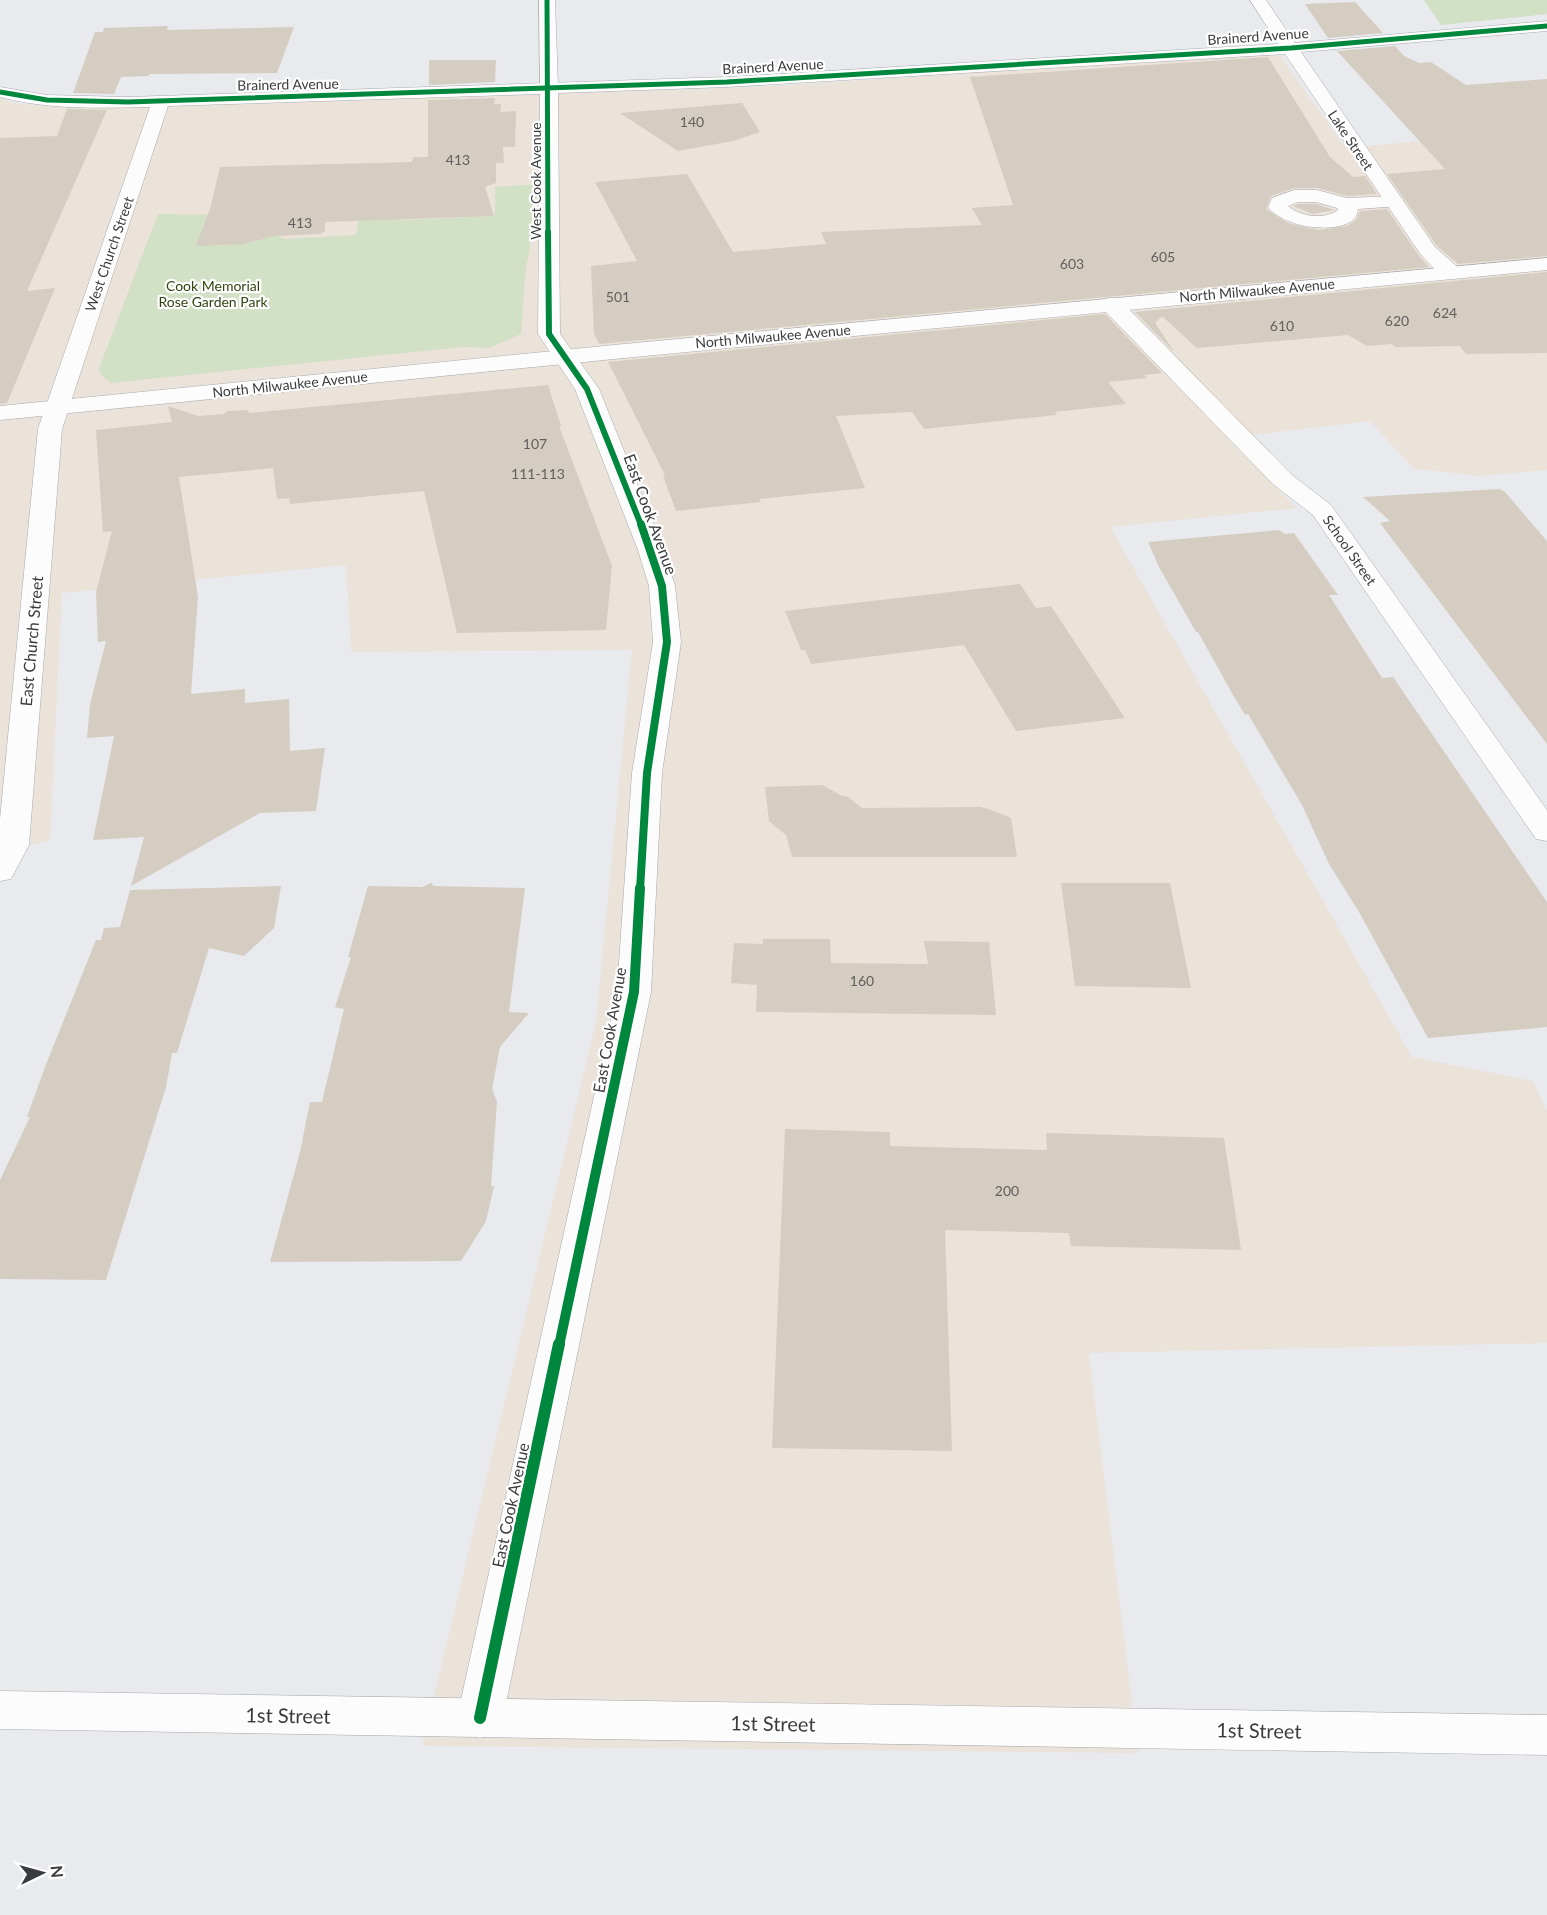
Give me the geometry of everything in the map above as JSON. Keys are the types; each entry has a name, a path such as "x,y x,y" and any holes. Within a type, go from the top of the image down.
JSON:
{"street":[{"name":"West Cook Avenue","path":"547,0 549,334 566,357"},
{"name":"Lake Street","path":"1258,0 1364,160 1428,251 1452,272"},
{"name":"Brainerd Avenue","path":"0,92 14,96 68,102 160,101 727,82 1291,48 1547,26"},
{"name":"West Church Street","path":"56,407 160,101"},
{"path":"1346,204 1394,202"},
{"name":"North Milwaukee Avenue","path":"0,413 1111,304 1547,264"},
{"name":"School Street","path":"1111,304 1284,480 1322,510 1547,832"},
{"name":"East Cook Avenue","path":"480,1718 634,992 647,772 668,642 659,570 587,389 566,357"},
{"name":"East Church Street","path":"0,872 6,844 50,429 56,407"},
{"name":"1st Street","path":"0,1710 1547,1735"}],"shaded area":[{"path":"1278,53 1346,148 1547,129 1547,470 1482,476 1414,469 1370,421 1227,438 1297,508 1110,527 1412,1057 1533,1081 1547,1111 1547,1343 1089,1353 1138,1753 422,1746 596,1022 632,650 351,652 346,565 62,593 50,840 0,853 0,98 19,104 64,107 702,89"}],"green space":[{"path":"1424,0 1547,0 1547,14 1441,25"},
{"name":"Cook Memorial Rose Garden Park","path":"541,184 525,275 521,334 489,348 463,347 110,383 98,371 158,214 230,215 285,239 356,235 360,215 406,220 495,216 495,187"}],"building":[{"path":"1355,2 1383,33 1328,38 1305,4"},
{"path":"168,26 167,30 294,27 277,73 150,74 121,77 114,94 73,93 95,32 103,32 104,28"},
{"path":"1395,46 1404,56 1419,63 1431,62 1466,85 1547,79 1547,256 1458,264 1437,246 1387,174 1445,169 1337,51"},
{"path":"1268,57 1330,157 1353,177 1365,176 1377,194 1347,196 1318,188 1294,188 1271,196 1266,209 1288,223 1319,230 1347,226 1356,220 1360,211 1387,209 1429,267 599,344 594,334 591,266 637,261 595,182 687,174 733,252 826,244 821,232 982,225 972,208 1013,205 970,77"},
{"path":"429,60 496,60 495,82 429,85"},
{"path":"495,98 494,104 501,104 500,112 516,111 515,147 503,147 504,163 496,163 496,183 485,187 494,216 325,222 325,231 320,234 274,236 243,244 196,246 210,209 220,167 412,162 413,157 428,157 428,100"},
{"path":"742,103 760,132 733,141 678,151 620,113"},
{"path":"67,109 107,110 27,291 55,288 7,403 0,404 0,138 57,136"},
{"path":"1316,204 1334,210 1313,214 1293,206"},
{"path":"1547,272 1547,353 1466,354 1460,346 1395,347 1392,344 1367,346 1348,335 1197,348 1162,316 1155,323 1175,353 1135,312"},
{"path":"1105,314 1162,373 1144,375 1147,378 1108,382 1126,404 1055,412 1057,415 924,429 912,412 836,416 865,488 759,499 761,502 676,511 663,476 665,475 608,362"},
{"path":"548,385 561,426 559,426 612,566 606,630 457,633 424,491 290,504 289,498 277,499 273,468 179,477 198,597 191,694 245,689 245,703 289,699 290,751 325,748 316,811 260,813 131,886 144,837 93,840 114,736 87,738 90,704 106,641 98,642 96,592 112,531 103,532 96,430 172,422 168,406 198,416 224,414 228,411 248,410 249,413"},
{"path":"1499,489 1505,492 1547,541 1547,744 1380,523 1390,521 1363,497"},
{"path":"1279,530 1285,534 1294,533 1338,595 1329,595 1382,678 1393,677 1547,902 1547,1027 1428,1038 1359,912 1329,864 1302,805 1196,632 1159,567 1148,542"},
{"path":"1020,584 1036,608 1051,606 1125,718 1016,731 964,645 811,664 805,650 801,650 785,611"},
{"path":"822,785 848,797 862,808 981,807 991,810 1011,818 1017,857 792,857 786,835 769,821 765,787"},
{"path":"431,883 434,886 525,888 509,1012 529,1013 500,1047 492,1089 497,1102 491,1186 494,1186 486,1221 461,1261 270,1262 300,1152 310,1102 322,1102 344,1009 335,1007 351,957 348,957 368,886 422,887"},
{"path":"1061,883 1170,883 1191,988 1075,986"},
{"path":"281,886 274,928 244,956 209,948 177,1053 172,1053 166,1087 106,1280 0,1279 0,1180 30,1117 27,1117 45,1067 96,940 101,940 104,928 120,927 130,890"},
{"path":"763,939 830,939 831,963 928,964 924,941 989,942 996,1015 756,1012 757,985 731,983 734,943 763,944"},
{"path":"785,1129 890,1132 890,1146 1047,1150 1046,1133 1224,1138 1241,1250 1071,1246 1069,1233 945,1230 952,1451 772,1448"}],"cycle path":[{"path":"480,1718 634,992 647,773 667,642 662,586 651,550 587,389 549,334 547,0"},
{"path":"0,92 31,99 128,102 727,82 1291,48 1547,26"}]}
